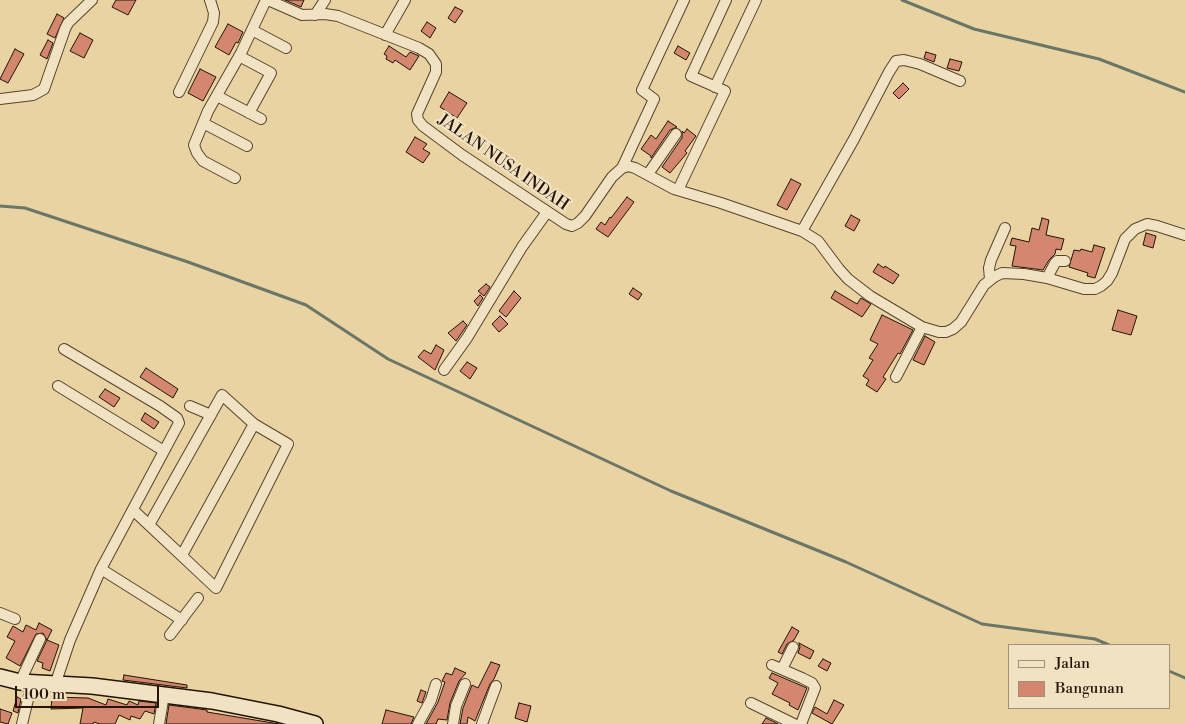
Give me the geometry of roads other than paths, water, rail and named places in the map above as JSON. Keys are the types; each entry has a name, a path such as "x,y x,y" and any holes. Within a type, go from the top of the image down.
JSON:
{"street":[{"path":"0,98 33,95 44,89 68,23 92,0"},
{"path":"179,92 213,22 214,13 210,0"},
{"path":"235,178 203,161 194,145 216,96 239,56 267,0"},
{"name":"JALAN NUSA INDAH","path":"267,0 295,13 332,14 419,48 434,58 436,72 417,114 418,120 423,126 462,155 547,212 572,226 585,216 612,177 622,168 654,99 642,90 684,0"},
{"path":"315,15 325,0"},
{"path":"384,35 406,0"},
{"path":"678,190 725,91 691,76 726,0"},
{"path":"715,87 756,0"},
{"path":"252,30 286,48"},
{"path":"239,56 271,74 249,113"},
{"path":"802,230 896,62 904,60 920,64 960,81"},
{"path":"216,96 260,119"},
{"path":"203,123 247,146"},
{"path":"648,174 676,134"},
{"path":"622,168 628,166 635,168 678,190 802,230 818,241 848,279 870,296 922,327 939,332 953,329 961,322 984,285 990,279 1002,273 1012,272 1048,278 1084,289 1095,288 1101,286 1107,280 1126,239 1135,229 1147,224 1185,235"},
{"path":"444,370 522,247 547,212"},
{"path":"990,279 988,268 1005,228"},
{"path":"1048,278 1055,263 1057,261 1065,261"},
{"path":"896,377 922,327"},
{"path":"55,685 70,640 102,569 179,423 177,418 64,349"},
{"path":"58,386 164,450"},
{"path":"133,510 216,588 288,444 254,424 222,396 149,525"},
{"path":"190,406 211,415"},
{"path":"182,555 254,424"},
{"path":"102,569 182,620"},
{"path":"170,635 198,598"},
{"path":"0,613 15,618"},
{"path":"22,724 26,683 40,640"},
{"path":"782,669 793,647"},
{"path":"772,665 812,683 815,688 801,724"},
{"path":"0,677 26,683 92,686 164,695 237,706 308,723"},
{"path":"418,724 431,700 436,684"},
{"path":"453,724 456,706 466,684"},
{"path":"482,724 496,686"},
{"path":"159,724 164,695"},
{"path":"751,703 794,724"}],"waterway":[{"path":"902,0 974,29 1099,59 1185,92"},
{"path":"0,206 25,208 188,262 306,305 388,359 671,491 846,562 982,624 1095,639 1107,644"},
{"path":"1170,671 1185,678"}]}
